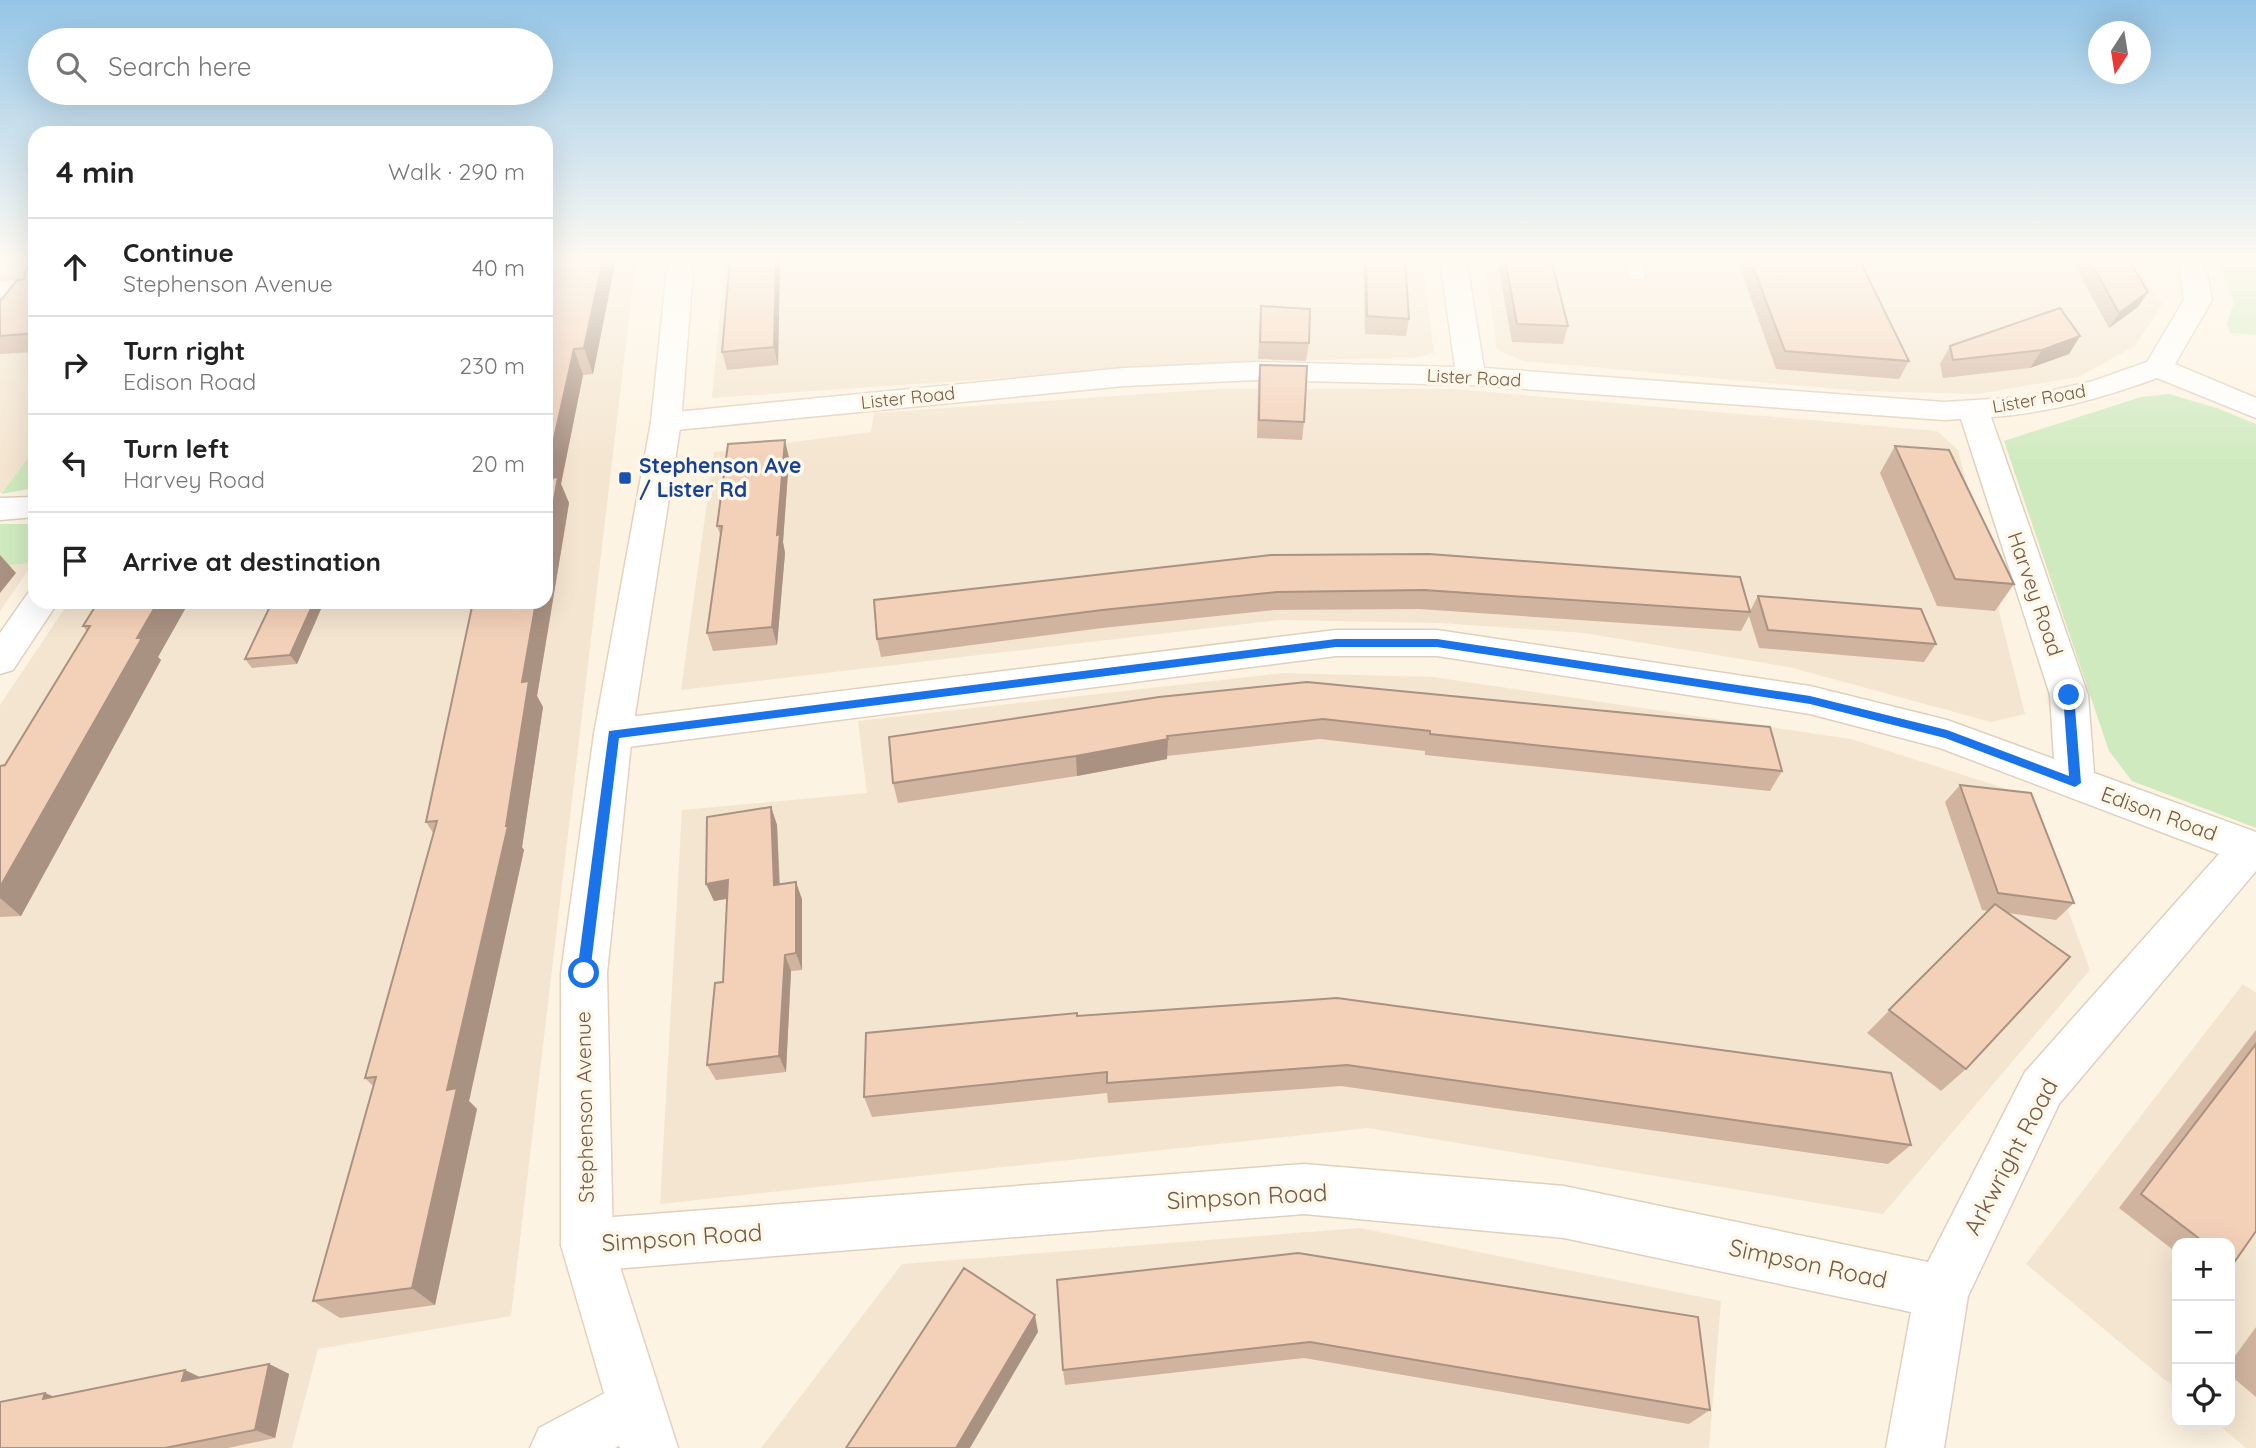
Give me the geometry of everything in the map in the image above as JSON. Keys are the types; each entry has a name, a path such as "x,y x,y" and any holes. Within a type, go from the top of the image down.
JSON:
{"street":[{"name":"Stephenson Avenue","path":"642,1427 587,1245 584,973 613,734 666,422 675,327"},
{"path":"1463,327 1471,376"},
{"path":"2182,327 2158,368 2256,409"},
{"name":"Lister Road","path":"666,422 1124,377 1256,372 1471,376 1944,411 1973,410 2024,406 2102,388 2158,368"},
{"name":"Harvey Road","path":"1973,410 2069,695 2075,783"},
{"path":"0,509 28,507"},
{"path":"0,661 35,609"},
{"name":"Edison Road","path":"613,734 1336,643 1437,643 1810,700 1947,735 2253,849"},
{"name":"Arkwright Road","path":"1915,1448 1942,1292 2042,1088 2253,849"},
{"name":"Simpson Road","path":"587,1245 1304,1189 1564,1212 1942,1292"},
{"path":"559,1448 642,1427"}],"shaded area":[{"path":"0,327 28,327 28,460 0,494"},
{"path":"553,327 628,327 511,1316 318,1349 292,1448 0,1448 0,705 64,609 553,609"},
{"path":"719,327 1431,327 1434,353 1414,358 1252,361 712,398"},
{"path":"1494,327 2148,327 2135,346 2078,377 1977,394 1860,391 1523,361 1497,350"},
{"path":"1216,389 1453,389 1937,431 1958,450 2025,714 1991,722 1789,667 1584,633 1440,623 1279,620 681,690 714,452 871,432 874,413"},
{"path":"28,563 28,570 0,611 0,566"},
{"path":"1283,673 1433,677 1851,739 2026,795 2090,970 1883,1214 1368,1128 660,1204 682,810 867,793 858,721"},
{"path":"2243,984 2256,993 2256,1448 2246,1448 2221,1427 2235,1427 2235,1238 2172,1238 2172,1386 2026,1264"},
{"path":"1360,1228 1721,1301 1709,1448 761,1448 902,1264"}],"green space":[{"path":"2228,327 2256,327 2256,335 2230,333"},
{"path":"2169,394 2217,408 2256,424 2256,828 2132,781 2109,751 2004,441 2141,397"},
{"path":"28,459 28,489 1,494"},
{"path":"0,524 28,524 28,563 0,566"}],"building":[{"path":"0,327 28,327 28,334 0,336"},
{"path":"553,327 589,327 584,348 574,349 553,443"},
{"path":"724,327 774,327 774,347 722,352"},
{"path":"1260,327 1309,327 1309,343 1260,342"},
{"path":"1776,327 1892,327 1909,361 1785,351"},
{"path":"2006,327 2073,327 2080,336 2042,350 1953,360 1950,346"},
{"path":"1260,365 1307,366 1304,422 1259,420"},
{"path":"785,440 772,627 707,633 722,526 717,526 728,444"},
{"path":"1895,446 1949,450 2014,584 1955,579"},
{"path":"558,477 553,505 553,478"},
{"path":"1429,554 1740,577 1750,612 1424,590 1277,592 1102,610 877,639 874,600 1271,555"},
{"path":"1758,596 1921,609 1936,644 1768,630"},
{"path":"94,609 154,609 137,638 142,638 0,887 0,766 5,765 90,626 83,626"},
{"path":"269,609 311,609 290,655 245,659"},
{"path":"472,609 535,609 522,682 529,681 508,826 447,1090 457,1088 412,1288 313,1301 376,1077 365,1078 437,821 426,822"},
{"path":"1307,682 1770,727 1782,771 1430,734 1430,731 1323,719 1167,736 1168,739 1076,756 893,783 889,737 1159,697"},
{"path":"1960,785 2031,793 2074,903 1998,893"},
{"path":"771,807 774,885 796,882 796,953 785,955 779,1056 707,1065 715,983 723,982 728,880 706,884 707,817"},
{"path":"1995,904 2070,957 1966,1069 1889,1010"},
{"path":"1337,998 1891,1073 1911,1145 1347,1065 1107,1083 1107,1072 864,1097 866,1033 1077,1013 1077,1016"},
{"path":"2256,1044 2256,1231 2235,1261 2235,1238 2198,1238 2141,1194"},
{"path":"1298,1253 1698,1317 1710,1410 1310,1342 1063,1370 1057,1280"},
{"path":"964,1268 1035,1315 956,1448 846,1448"},
{"path":"269,1364 255,1430 165,1448 0,1448 0,1402 45,1393 43,1399 185,1370 182,1381"}],"place":[{"name":"Stephenson Ave / Lister Rd","path":"625,478"}],"route":[{"path":"584,973 613,734 1336,643 1437,643 1810,700 1947,735 2075,783 2069,695"}]}
